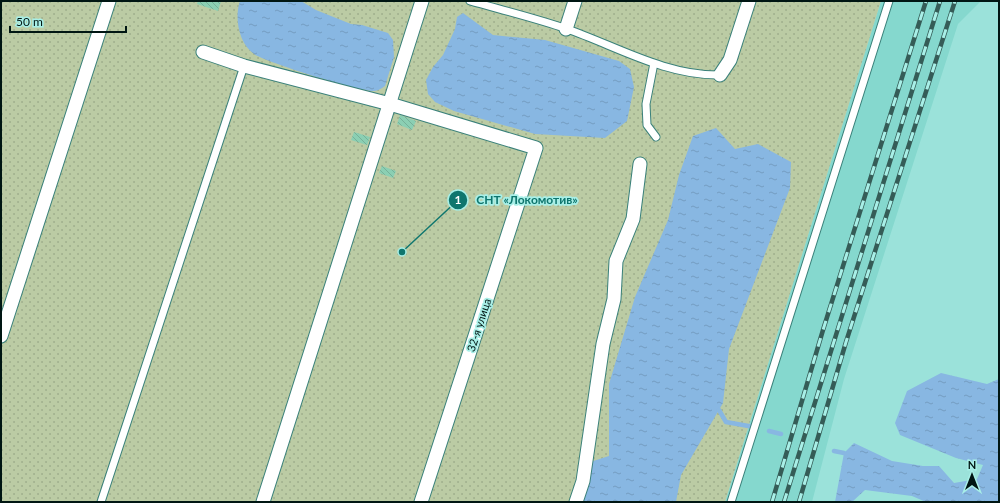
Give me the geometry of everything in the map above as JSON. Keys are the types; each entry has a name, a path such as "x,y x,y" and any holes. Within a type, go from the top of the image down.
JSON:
{"street":[{"path":"1,336 109,1"},
{"path":"263,502 422,1"},
{"path":"566,29 575,1"},
{"path":"720,75 730,60 749,1"},
{"path":"203,52 244,66 390,104"},
{"name":"32-я улица","path":"390,104 536,148 421,502"},
{"path":"576,502 583,481 603,344 614,299 616,261 633,219 640,164"}],"lane":[{"path":"470,1 566,29 654,63 702,75 720,75"},
{"path":"731,502 889,1"},
{"path":"654,63 646,104 647,125 656,137"},
{"path":"101,502 244,66"}],"shaded area":[{"path":"1,1 881,1 725,502 1,502"},
{"path":"881,1 981,1 958,24 844,379 812,502 725,502"}],"water":[{"path":"240,1 301,1 316,10 351,24 362,25 388,33 393,40 394,57 385,86 374,91 365,90 294,70 254,54 245,44 239,30 238,8"},
{"path":"463,13 493,35 545,40 619,61 630,69 634,87 627,121 605,138 535,134 454,111 435,102 428,94 426,80 433,67 443,55 455,29 457,17"},
{"path":"716,128 735,149 758,144 791,162 790,188 729,349 723,403 681,475 676,502 583,502 587,491 590,462 609,456 609,384 635,297 668,220 679,175 693,136"},
{"path":"941,373 987,384 999,379 999,502 926,502 912,496 865,490 852,502 835,502 844,453 854,443 892,461 923,466 939,466 954,483 977,479 983,465 956,458 900,435 895,423 907,391"}],"building":[{"path":"198,1 221,1 218,11 197,4"},
{"path":"400,115 416,121 412,130 397,124"},
{"path":"354,132 370,137 367,145 351,140"},
{"path":"382,166 396,171 393,178 379,173"}],"waterway":[{"path":"719,410 726,422 754,427"},
{"path":"769,431 781,434"},
{"path":"834,451 844,453"}],"railway":[{"path":"772,502 823,330 926,1"},
{"path":"784,502 940,1"},
{"path":"799,502 846,342 955,1"}],"place":[{"name":"СНТ «Локомотив»","path":"402,252"}]}
